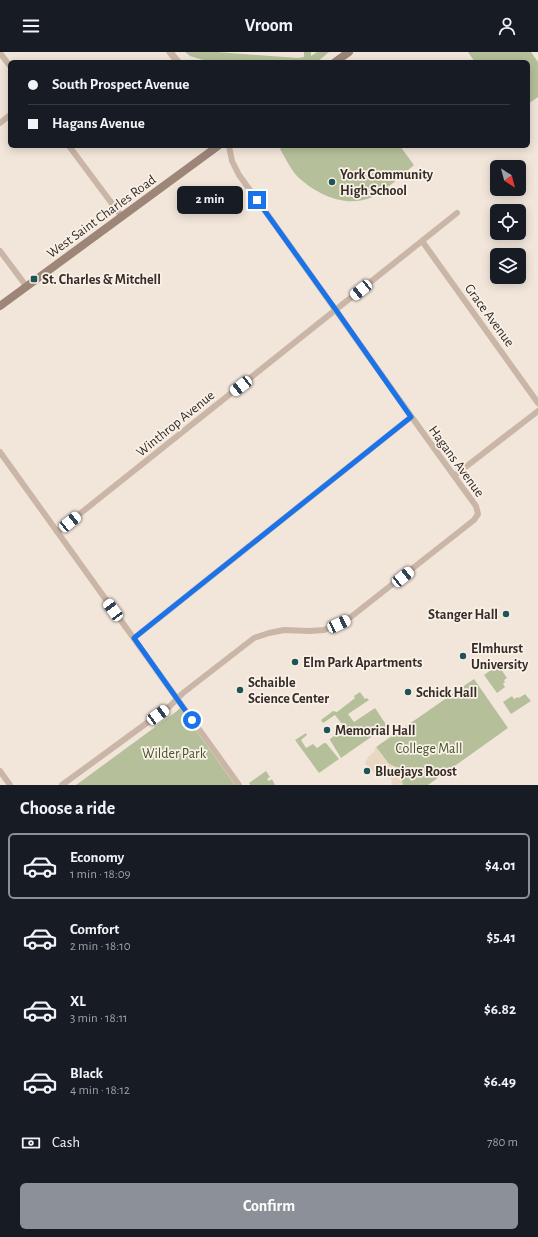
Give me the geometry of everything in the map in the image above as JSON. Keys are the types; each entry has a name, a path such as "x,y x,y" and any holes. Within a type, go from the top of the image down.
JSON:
{"main road":[{"path":"338,60 349,52"},
{"name":"West Saint Charles Road","path":"0,306 215,148"}],"street":[{"path":"170,52 176,60"},
{"path":"0,53 8,63"},
{"path":"0,123 8,117"},
{"path":"70,148 122,217"},
{"name":"Hagans Avenue","path":"177,699 254,638 284,630 324,630 347,620 474,520 478,514 476,506 239,176 232,161 229,148"},
{"name":"Winthrop Avenue","path":"57,532 457,212"},
{"name":"Grace Avenue","path":"422,241 538,403"},
{"path":"0,251 27,287"},
{"path":"454,476 538,411"},
{"path":"134,638 411,417"},
{"path":"0,452 239,785"},
{"path":"62,785 170,706 177,699"},
{"path":"0,771 10,785"}],"green space":[{"path":"185,52 217,52 298,58 304,57 304,52 311,52 311,56 317,52 329,52 319,60 203,60 190,56"},
{"path":"468,52 531,52 538,62 538,97 530,103 530,60 474,60"},
{"path":"401,148 414,165 389,186 372,197 352,201 342,200 331,198 304,182 296,175 280,149"},
{"path":"498,665 507,678 504,680 505,682 503,684 505,687 497,693 484,675"},
{"name":"College Mall","path":"474,679 508,728 428,785 403,785 399,770 388,763 376,747"},
{"path":"360,692 365,699 367,698 369,700 348,714 354,722 375,708 387,726 341,758 330,739 338,733 335,728 342,724 335,715 323,723 321,720 333,711 337,712 355,698 354,696"},
{"path":"525,694 531,701 511,714 503,702 512,696 514,699"},
{"name":"Wilder Park","path":"180,708 235,785 76,785 177,711"},
{"path":"306,733 307,735 301,740 306,748 313,744 317,748 326,743 339,759 319,773 295,740"},
{"path":"266,771 270,777 267,779 269,781 272,779 275,785 250,785 249,783"}],"shaded area":[{"path":"376,747 389,764 396,767 401,774 403,785 393,785 386,771 384,772 380,767 373,772 365,763 368,757 375,751 374,749"}],"place":[{"name":"York Community High School","path":"332,182"},
{"name":"St. Charles & Mitchell","path":"34,279"},
{"name":"Stanger Hall","path":"506,614"},
{"name":"Elmhurst University","path":"463,656"},
{"name":"Elm Park Apartments","path":"295,662"},
{"name":"Schaible Science Center","path":"240,690"},
{"name":"Schick Hall","path":"408,692"},
{"name":"Memorial Hall","path":"327,730"},
{"name":"Bluejays Roost","path":"367,771"}],"route":[{"path":"192,720 134,638 411,417 257,200"}]}
